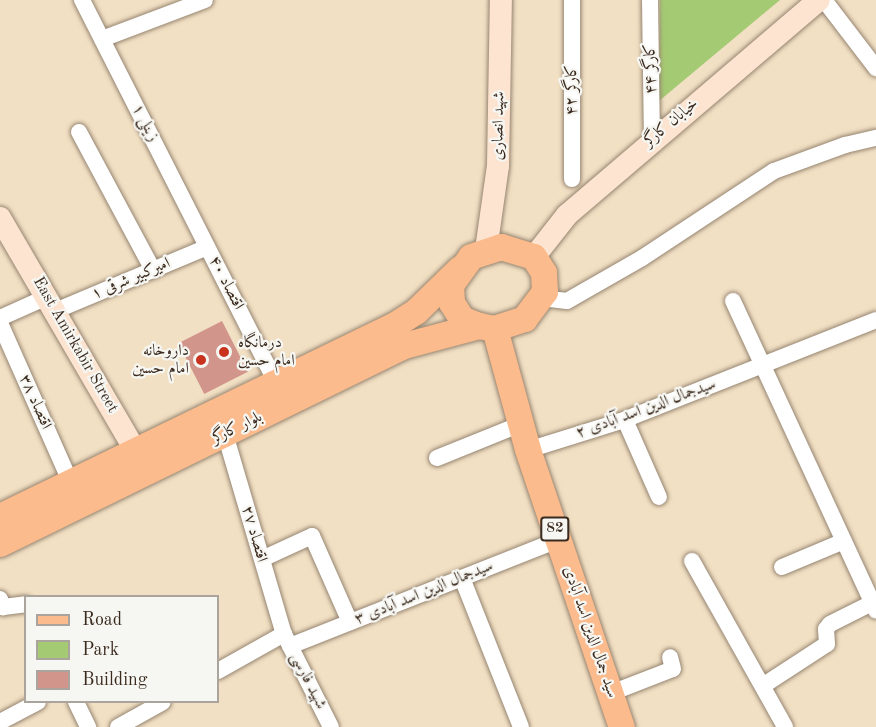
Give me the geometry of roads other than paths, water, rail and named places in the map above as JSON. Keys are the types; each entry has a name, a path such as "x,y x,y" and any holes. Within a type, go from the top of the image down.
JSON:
{"main road":[{"name":"شهید انصاری","path":"486,250 498,166 501,0"},
{"name":"خیابان کارگر","path":"534,257 567,215 652,139 819,0"},
{"name":"East Amirkabir Street","path":"0,218 143,462"},
{"path":"501,247 534,257 544,273 545,291 525,319 487,328 462,319 452,303 451,285 460,269 486,250 501,247"},
{"name":"بلوار کارگر","path":"0,544 277,384 394,326 417,312 460,269"},
{"name":"بلوار کارگر","path":"0,517 70,482 143,462 225,434 404,346 487,328"},
{"name":"سید جمال الدین اسد آبادی","path":"487,328 622,727"}],"street":[{"name":"زینلی ۱","path":"82,0 207,247"},
{"path":"102,39 205,0"},
{"name":"کارگر ۴۲","path":"572,0 572,179"},
{"name":"کارگر ۴۴","path":"650,0 652,139"},
{"path":"824,0 876,69"},
{"path":"79,132 153,270"},
{"path":"542,298 567,301 642,258 774,171 845,145 876,138"},
{"name":"امیرکبیر شرقی ۱","path":"0,318 51,304 153,270 207,247"},
{"name":"اقتصاد ۴۰","path":"207,247 277,384"},
{"path":"733,301 875,605 830,624 826,629 827,644 764,685"},
{"name":"سیدجمال الدین اسد آبادی ۲","path":"528,450 625,420 876,320"},
{"name":"۳۸ اقتصاد","path":"0,323 70,482"},
{"path":"625,420 659,497"},
{"path":"437,458 521,424"},
{"name":"اقتصاد ۲۷","path":"225,434 287,640"},
{"path":"262,560 312,536 350,622"},
{"name":"سیدجمال الدین اسد آبادی ۳","path":"219,671 287,640 350,622 558,540"},
{"path":"782,567 844,541"},
{"path":"692,561 764,685 785,727"},
{"path":"462,578 520,727"},
{"path":"0,599 3,607 24,604"},
{"name":"شهید فارسی","path":"287,640 331,727"},
{"path":"610,693 674,669 670,657"},
{"path":"0,722 36,703"},
{"path":"76,703 88,727"},
{"path":"118,727 162,703"}],"place":[{"name":"درمانگاه امام حسین","path":"224,352"},
{"name":"داروخانه امام حسین","path":"201,360"}]}
